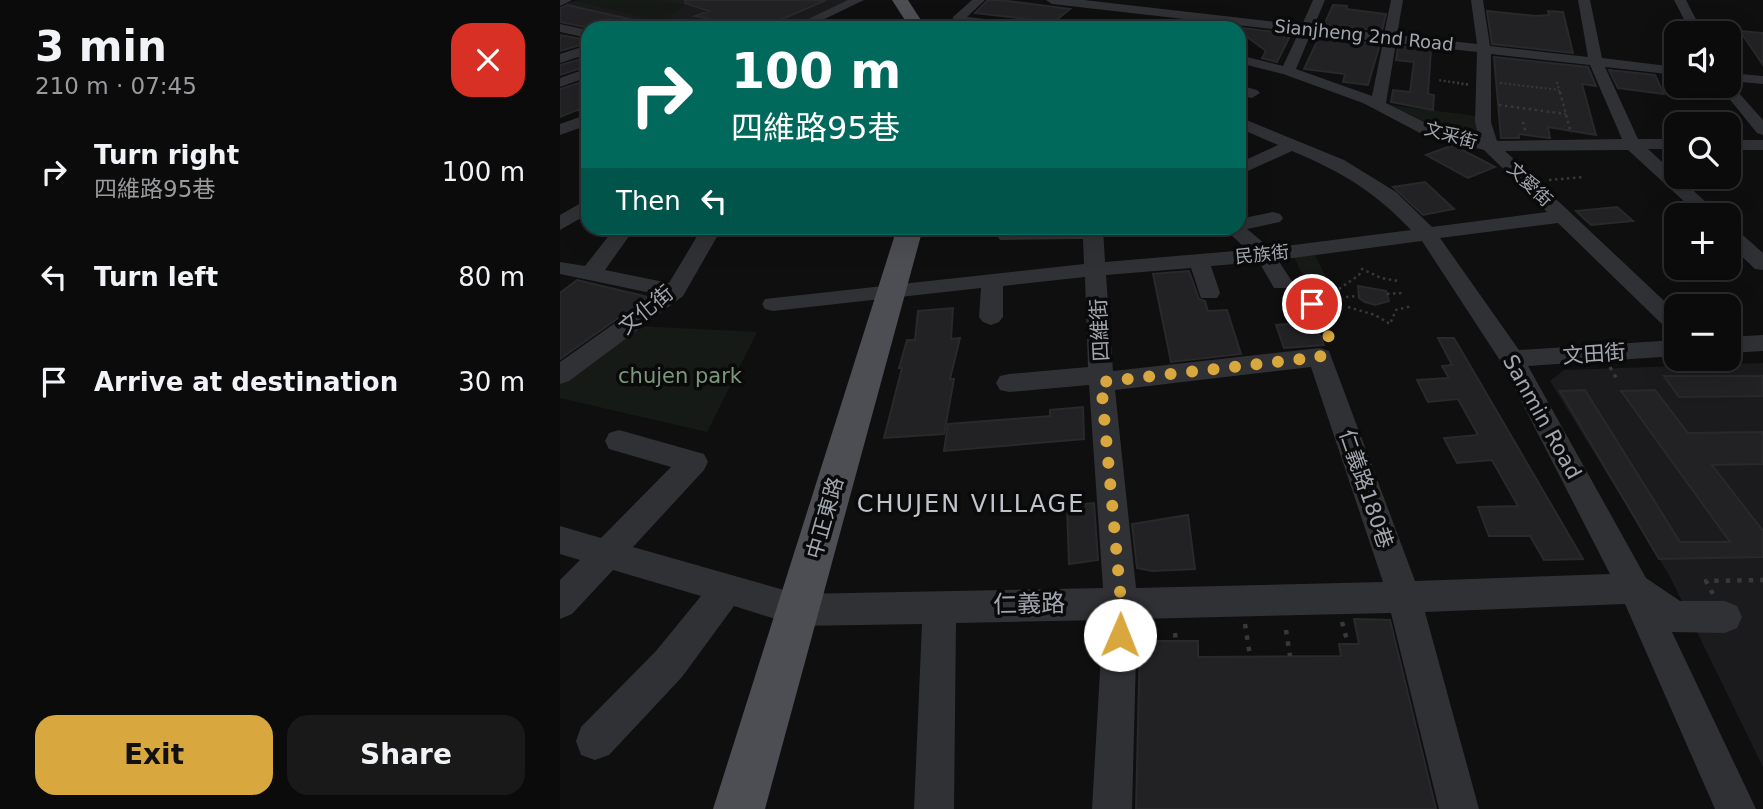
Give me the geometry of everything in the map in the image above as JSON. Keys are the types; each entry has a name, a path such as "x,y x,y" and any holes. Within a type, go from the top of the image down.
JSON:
{"main road":[{"path":"905,2 914,21"},
{"name":"中正東路","path":"740,809 908,235"}],"street":[{"path":"560,2 566,0"},
{"path":"811,21 858,0"},
{"path":"966,21 957,20 979,0"},
{"name":"Sianjheng 2nd Road","path":"1052,0 1193,8"},
{"name":"Sianjheng 2nd Road","path":"1111,0 1595,58 1664,69"},
{"path":"1288,71 1319,0"},
{"path":"1378,104 1393,35 1397,0"},
{"name":"文愛街","path":"1477,0 1484,45 1483,122 1490,146 1664,313"},
{"path":"1584,0 1595,58 1632,144 1697,203"},
{"path":"1680,0 1691,21"},
{"path":"560,27 581,32"},
{"path":"560,60 581,52"},
{"name":"Sianjheng 2nd Road","path":"1595,58 1664,63"},
{"name":"文采街","path":"1246,60 1288,71 1378,104 1426,130 1490,146 1664,144"},
{"path":"1741,70 1763,73"},
{"path":"560,83 581,75"},
{"path":"1741,77 1763,80"},
{"path":"1736,98 1763,130"},
{"path":"562,128 581,121"},
{"name":"Sanmin Road","path":"1246,125 1338,164 1390,196 1427,235 1512,359 1634,588 1736,809"},
{"path":"1246,167 1291,145"},
{"path":"1741,145 1763,145"},
{"path":"561,219 581,209"},
{"name":"民族街","path":"773,303 992,279 1274,254 1563,216"},
{"path":"1246,224 1273,218"},
{"path":"560,288 619,235"},
{"name":"文化街","path":"560,375 675,291 708,235"},
{"path":"1007,236 1022,235"},
{"name":"四維街","path":"1094,235 1102,379 1121,602 1127,742 1112,809"},
{"path":"1245,235 1274,254 1283,283"},
{"path":"1741,244 1763,264"},
{"path":"1199,260 1209,293"},
{"path":"577,272 675,291"},
{"path":"991,317 992,279"},
{"path":"1741,344 1763,343"},
{"name":"文田街","path":"1512,359 1664,349"},
{"path":"1009,383 1324,369"},
{"name":"仁義路180巷","path":"1324,369 1404,597"},
{"path":"560,603 694,462 619,442"},
{"name":"仁義路","path":"560,540 798,610 1404,597 1634,588"},
{"path":"1634,588 1675,617 1725,617"},
{"path":"595,741 669,664 727,589"},
{"path":"1404,597 1459,809"},
{"path":"934,809 939,606"}],"path":[{"path":"1559,90 1484,89 1437,80 1484,89 1566,114"},
{"path":"1557,82 1575,145"},
{"path":"1526,181 1585,177"},
{"path":"1274,254 1329,335 1324,369"},
{"path":"1339,289 1359,275 1362,269 1381,278 1398,281"},
{"path":"1387,294 1402,293"},
{"path":"1346,297 1359,296"},
{"path":"1348,306 1375,315 1391,324 1396,310 1412,306"},
{"path":"1725,617 1706,581 1763,580"},
{"path":"1242,601 1250,656"},
{"path":"1340,613 1348,644"},
{"path":"1286,630 1290,656"},
{"path":"1175,634 1176,641"}],"shaded area":[{"path":"578,0 851,0 803,21 640,21 564,4"},
{"path":"1763,363 1763,767 1669,575 1550,381 1564,370 1664,366 1664,371 1741,371 1741,364"}],"green space":[{"path":"659,0 684,5 676,13 665,16 673,18 660,21 575,1"},
{"path":"1390,105 1477,116 1479,140 1429,124"},
{"path":"1315,255 1327,279 1305,281 1294,257"},
{"name":"chujen park","path":"636,326 757,332 707,432 560,398 560,381"}],"building":[{"path":"685,0 826,0 778,21 720,21 695,16 709,11 685,3"},
{"path":"988,0 1070,9 1055,21 975,13"},
{"path":"567,5 634,20 581,21 581,26 560,22 560,8"},
{"path":"1333,5 1386,14 1382,31 1324,25"},
{"path":"1487,11 1536,16 1549,15 1548,11 1563,12 1573,53 1492,44"},
{"path":"1246,28 1291,34 1277,62 1262,58 1266,51 1246,36"},
{"path":"1741,31 1763,33 1763,65 1741,32"},
{"path":"560,35 581,39 581,45 560,51"},
{"path":"1319,37 1380,44 1368,85 1343,82 1345,74 1304,69"},
{"path":"1398,46 1431,50 1428,94 1434,95 1433,110 1391,102 1393,90 1410,92 1414,62 1396,60"},
{"path":"1494,57 1588,67 1596,86 1582,84 1596,135 1548,127 1550,138 1519,134 1519,138 1501,138"},
{"path":"581,59 581,68 560,75 560,65"},
{"path":"1609,70 1655,75 1664,94 1618,88"},
{"path":"581,82 581,111 560,117 560,89"},
{"path":"1453,145 1495,167 1468,178 1426,155"},
{"path":"1425,182 1454,209 1423,215 1393,187"},
{"path":"1617,207 1633,221 1591,225 1576,211"},
{"path":"1189,271 1199,299 1205,301 1208,311 1227,310 1241,354 1171,362 1153,274"},
{"path":"577,280 648,297 560,359 560,293"},
{"path":"1358,286 1386,291 1389,301 1375,305 1365,302 1359,298"},
{"path":"953,308 951,339 960,338 950,379 954,379 944,434 884,438 907,340 915,340 918,311"},
{"path":"1315,322 1324,345 1284,348 1276,325"},
{"path":"1438,338 1454,338 1583,559 1544,560 1530,536 1489,536 1478,507 1518,506 1492,460 1457,463 1444,438 1478,435 1458,399 1428,402 1417,380 1449,378 1442,366 1452,365"},
{"path":"1664,376 1763,376 1763,396 1679,397"},
{"path":"1585,390 1680,542 1730,542 1621,391 1655,390 1688,433 1763,432 1763,464 1712,465 1763,531 1763,557 1659,559 1560,391"},
{"path":"1083,407 1084,439 944,451 948,424 1050,416 1050,410"},
{"path":"1094,503 1098,560 1069,564 1067,506"},
{"path":"1188,515 1195,569 1152,571 1137,568 1132,524"},
{"path":"1354,619 1390,620 1436,809 1136,809 1140,641 1198,641 1198,657 1341,656 1339,644 1359,644"}],"district":[{"name":"CHUJEN VILLAGE","path":"971,504"}],"route":[{"path":"1120,635 1121,602 1101,382 1320,357 1329,335 1312,304"}]}
